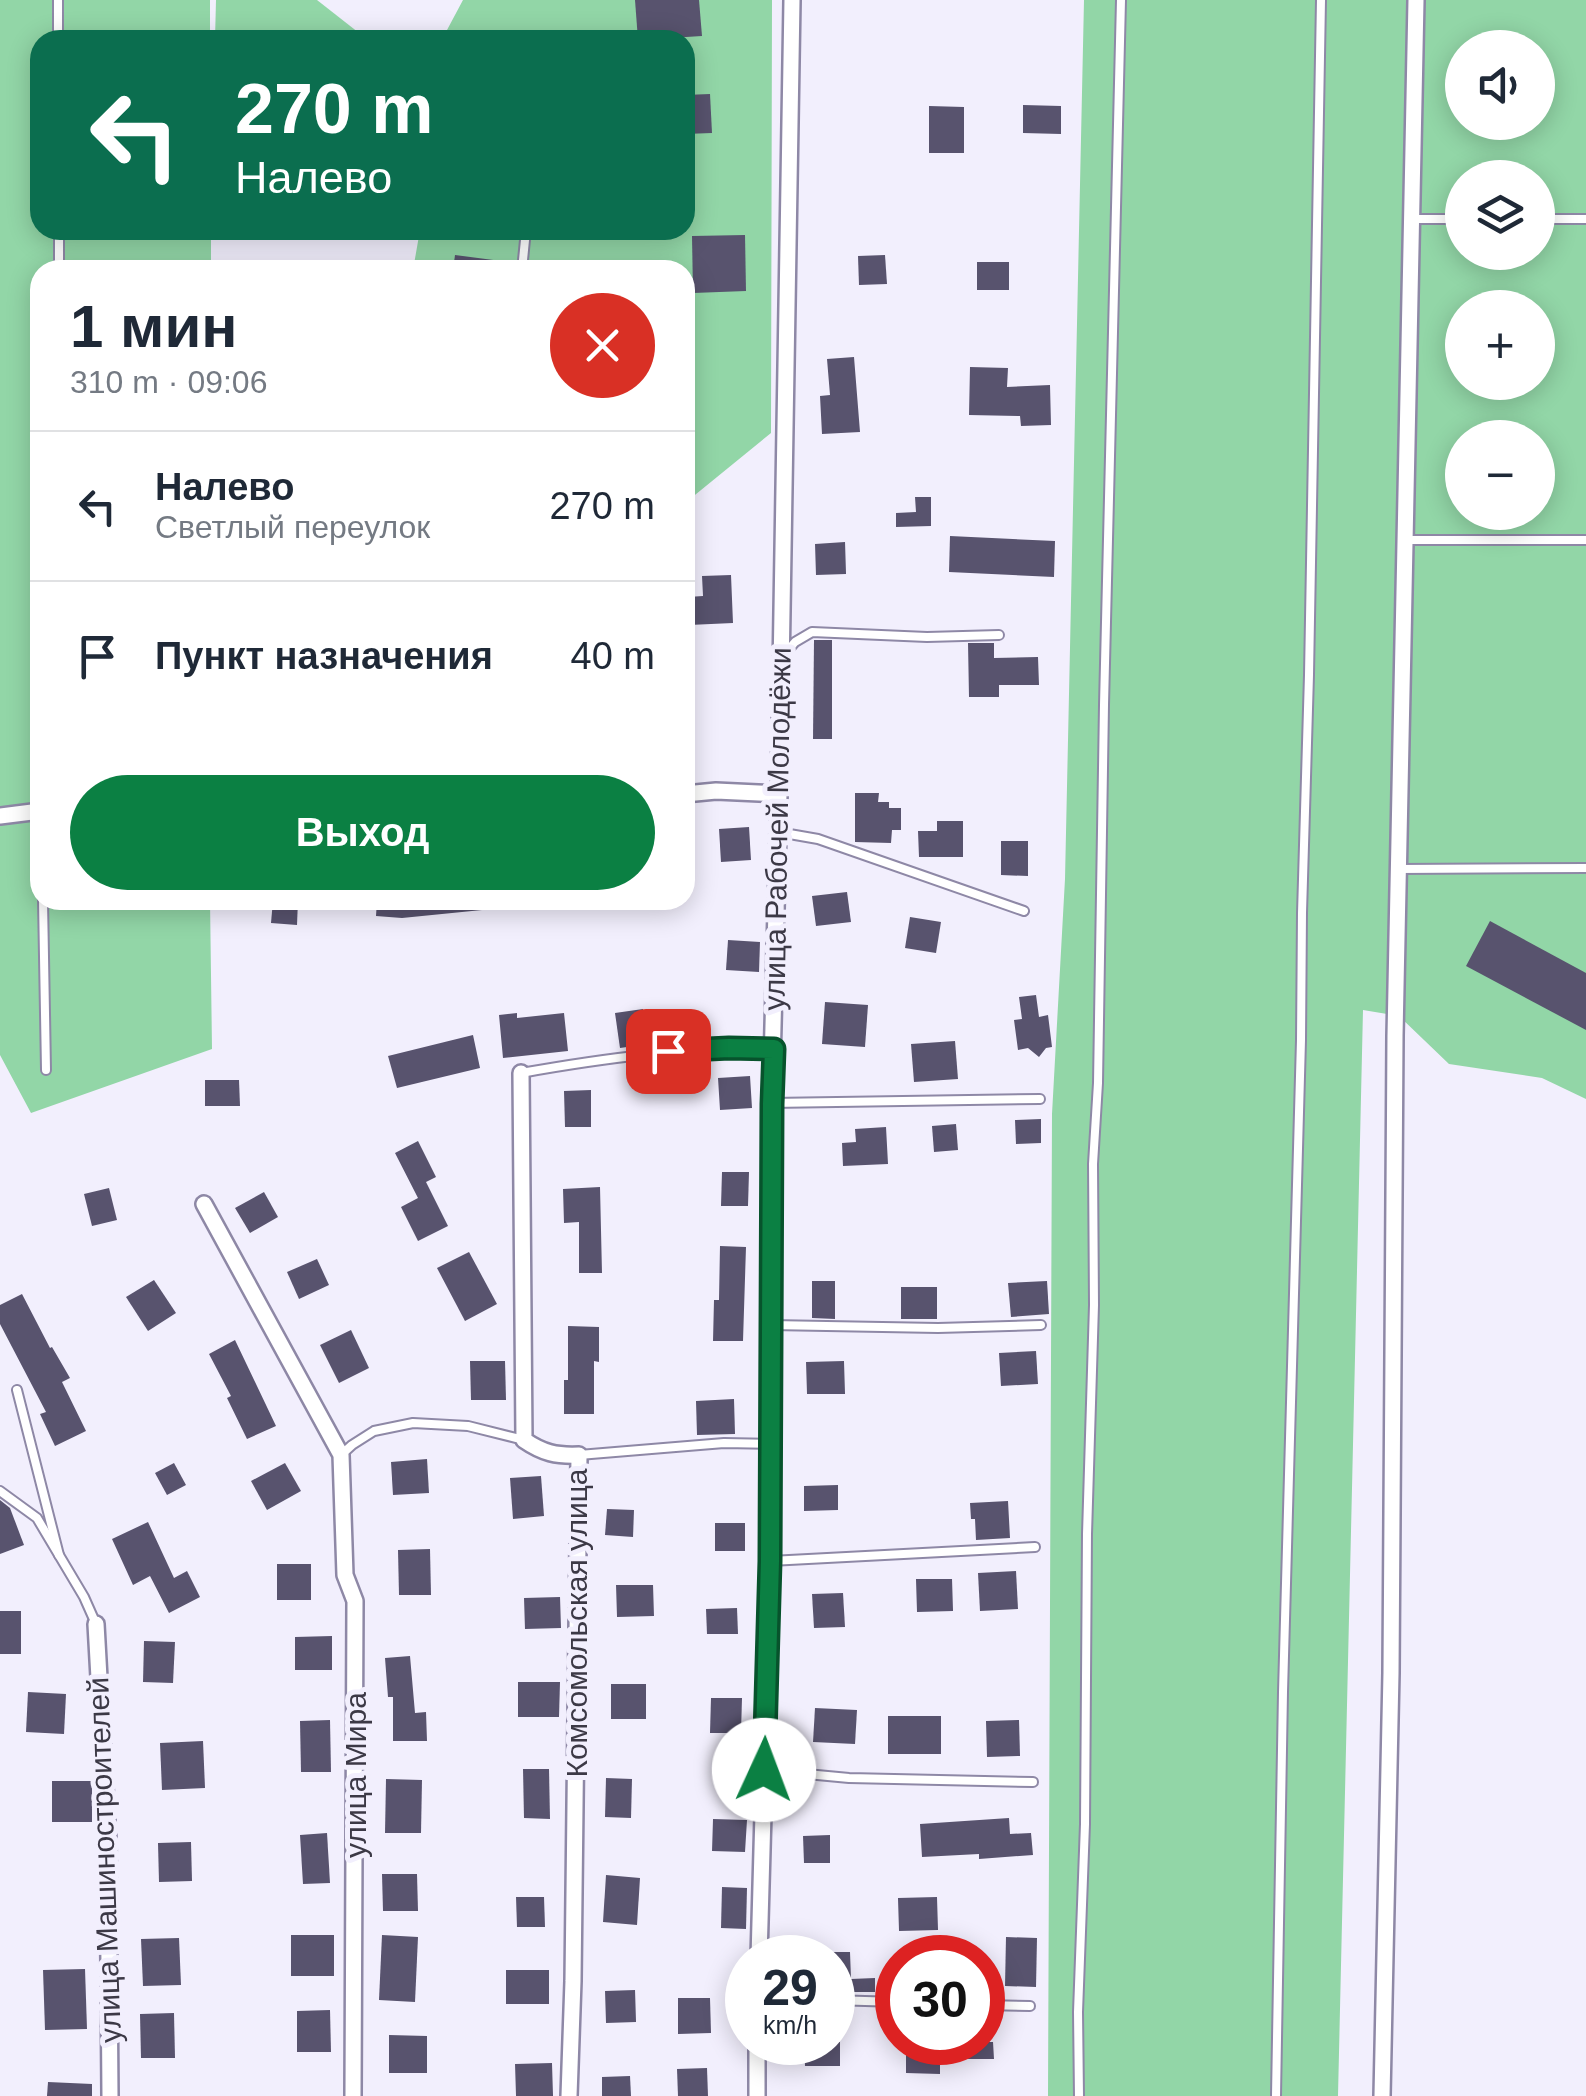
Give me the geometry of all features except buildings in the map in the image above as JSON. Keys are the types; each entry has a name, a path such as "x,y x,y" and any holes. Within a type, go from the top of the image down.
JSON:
{"street":[{"name":"улица Рабочей Молодёжи","path":"760,1935 770,1561 772,1104 792,0"},
{"path":"1382,2096 1391,1673 1398,868 1416,0"},
{"path":"695,793 779,794"},
{"path":"0,816 30,812"},
{"name":"Комсомольская улица","path":"521,1073 524,1440 541,1452 578,1454 569,2096"},
{"path":"204,1204 341,1455"},
{"name":"улица Мира","path":"341,1455 346,1575 356,1602 354,2096"},
{"name":"улица Машиностроителей","path":"96,1624 108,1840 110,2096"},
{"path":"756,2096 757,2065"}],"lane":[{"path":"58,0 58,30"},
{"path":"1079,2096 1087,1534 1094,1361 1094,1164 1121,0"},
{"path":"1276,2096 1309,675 1320,0"},
{"path":"1411,219 1445,219"},
{"path":"1555,219 1586,219"},
{"path":"1404,540 1586,540"},
{"path":"780,659 795,642 812,632 999,635"},
{"path":"778,832 818,839 1024,911"},
{"path":"1398,868 1586,868"},
{"path":"42,910 46,1070"},
{"path":"521,1073 668,1051 774,1049"},
{"path":"772,1104 1040,1099"},
{"path":"772,1325 1042,1325"},
{"path":"16,1390 59,1555"},
{"path":"341,1455 374,1430 412,1424 468,1426 524,1440"},
{"path":"578,1454 724,1443 771,1444"},
{"path":"0,1491 37,1518 96,1624"},
{"path":"770,1561 1035,1547"},
{"path":"764,1770 849,1778 1033,1782"},
{"path":"1005,2005 1030,2006"}],"green space":[{"path":"0,0 210,0 210,30 30,30 30,240 211,240 211,260 30,260 30,910 210,910 212,1049 31,1113 0,1055"},
{"path":"216,0 317,0 355,30 215,30"},
{"path":"463,0 772,0 771,433 695,495 695,260 415,260 418,240 695,240 695,30 447,30"},
{"path":"1084,0 1586,0 1586,1099 1542,1078 1449,1064 1399,1016 1363,1010 1338,2096 1048,2096 1052,1114 1065,879"}],"route":[{"path":"668,1051 774,1049 770,1561 764,1770"}]}
